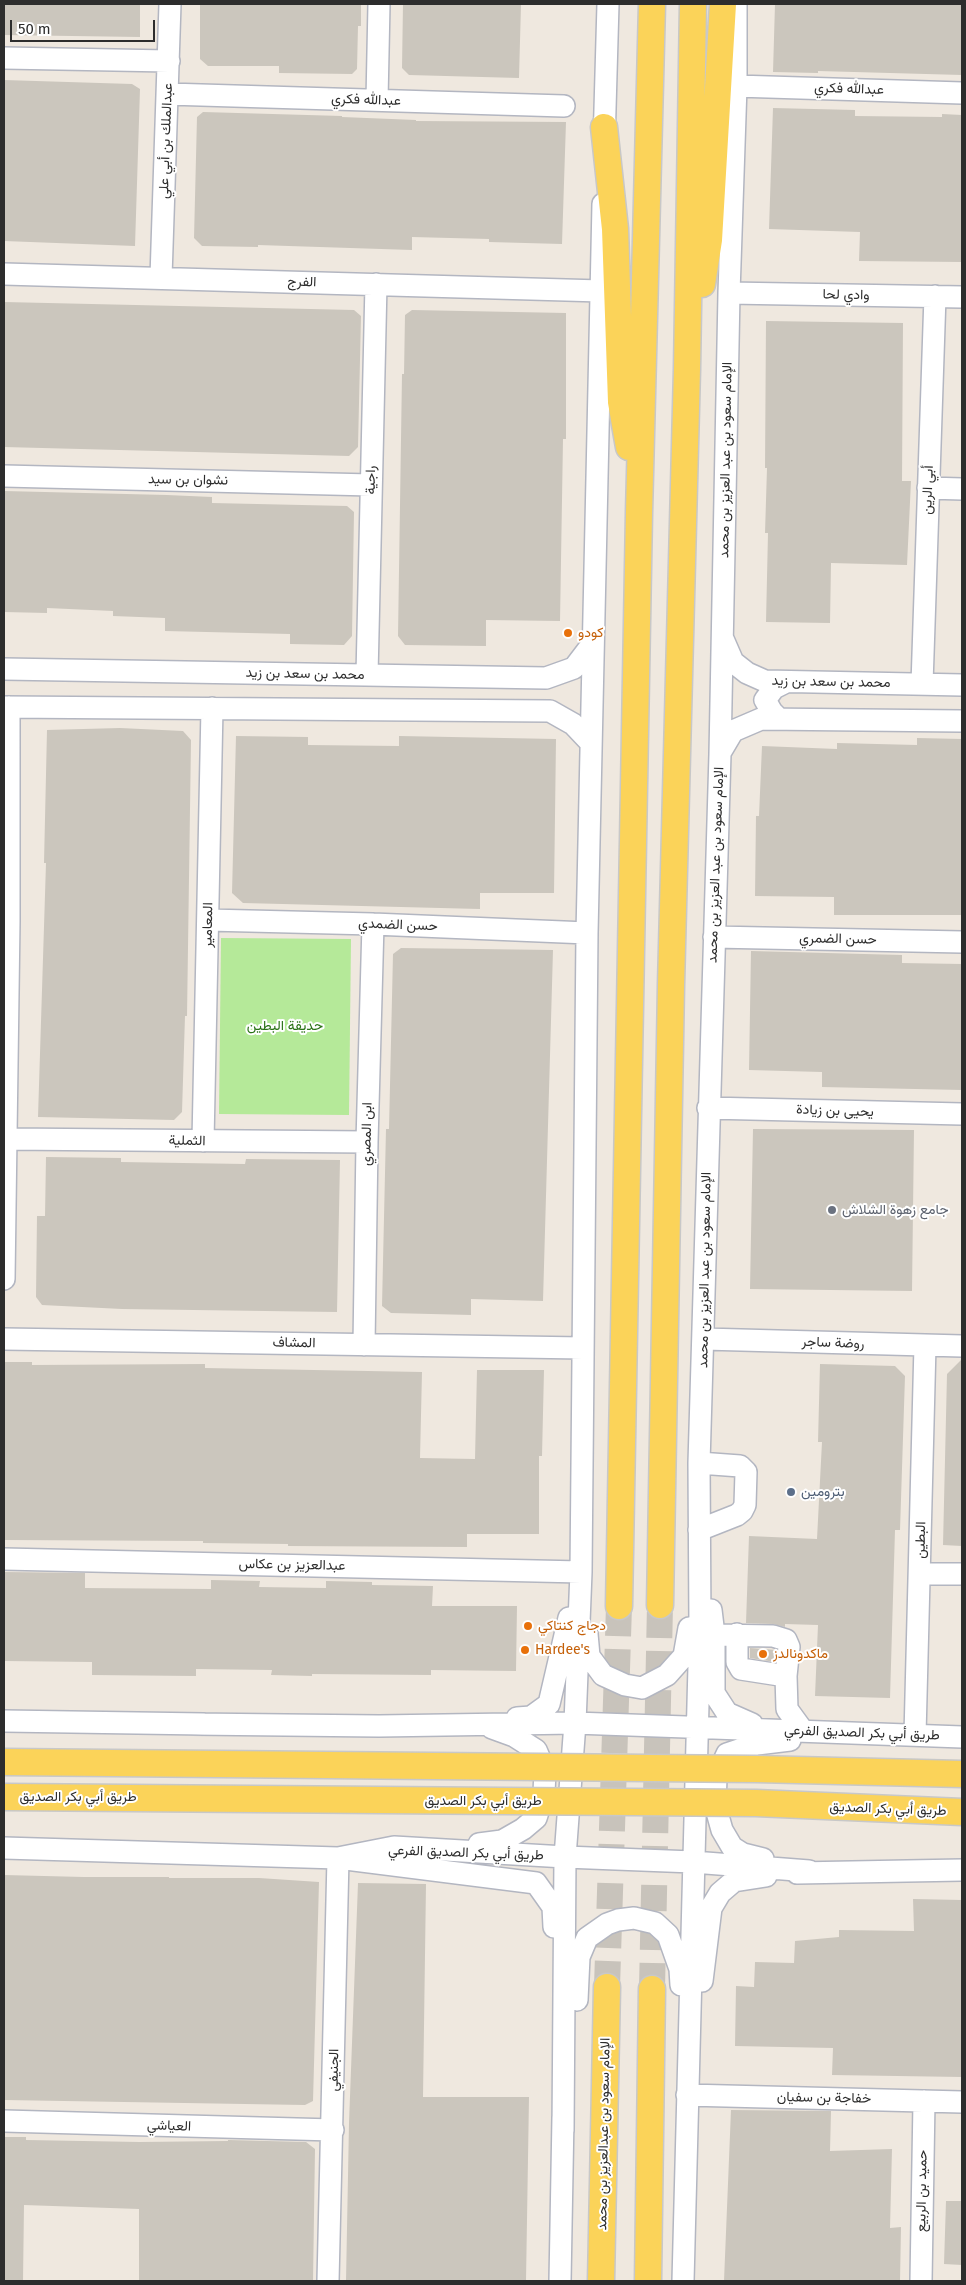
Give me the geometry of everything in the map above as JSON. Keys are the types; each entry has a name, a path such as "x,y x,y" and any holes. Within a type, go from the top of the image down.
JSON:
{"main road":[{"path":"619,1606 639,512 652,4"},
{"path":"660,1605 671,985 687,369 693,4"},
{"path":"687,369 709,240 722,4"},
{"path":"604,127 615,229 621,402 639,512"},
{"path":"4,1762 756,1769 962,1774"},
{"name":"طريق أبي بكر الصديق","path":"4,1797 756,1803 962,1812"},
{"name":"الإمام سعود بن عبدالعزيز بن محمد","path":"601,2281 607,1987"},
{"path":"648,2281 652,1989"}],"street":[{"name":"عبدالملك بن أبي علي","path":"161,278 170,4"},
{"path":"377,100 378,4"},
{"path":"560,2281 565,1857 575,1723 581,1572 587,933 608,4"},
{"name":"الإمام سعود بن عبد العزيز بن محمد","path":"687,2095 700,1626 699,1464 704,1339 708,1108 720,754 729,292 736,86 736,4"},
{"path":"4,58 169,61"},
{"name":"عبدالله فكري","path":"736,86 962,93"},
{"name":"عبدالله فكري","path":"168,94 564,106"},
{"name":"الفرج","path":"4,274 601,291"},
{"name":"راجية","path":"367,676 376,284"},
{"name":"وادي لحا","path":"729,292 962,297"},
{"name":"أبي الرين","path":"922,684 934,296"},
{"name":"نشوان بن سيد","path":"4,476 371,485"},
{"path":"928,488 962,489"},
{"name":"محمد بن سعد بن زيد","path":"722,637 733,662 747,674 765,681 962,685"},
{"name":"محمد بن سعد بن زيد","path":"4,669 546,678 574,668 593,644"},
{"path":"779,719 772,712 766,700 774,688 786,682"},
{"path":"4,1279 7,921 6,707 550,711 573,724 591,743"},
{"name":"المعامير","path":"203,1141 212,708"},
{"path":"720,754 733,731 761,719 962,721"},
{"name":"حسن الضمدي","path":"208,920 373,924 587,933"},
{"name":"ابن المصري","path":"364,1345 373,924"},
{"name":"حسن الضمري","path":"714,937 962,942"},
{"name":"يحيى بن زيادة","path":"708,1108 962,1114"},
{"name":"الثملية","path":"6,1139 367,1142"},
{"name":"المشاف","path":"4,1339 583,1348"},
{"name":"روضة ساجر","path":"704,1339 962,1346"},
{"name":"البطين","path":"915,1735 925,1345"},
{"path":"698,1530 738,1515 742,1511 745,1505 746,1472 740,1466 699,1464"},
{"path":"581,1572 589,1656 603,1675 625,1685 642,1688 667,1675 684,1656 689,1628 698,1530"},
{"path":"698,1530 714,1635 714,1693 727,1713 750,1724 773,1729 803,1730"},
{"name":"عبدالعزيز بن عكاس","path":"4,1559 581,1572"},
{"name":"طريق أبي بكر الصديق الفرعي","path":"192,1724 531,1718 549,1704 581,1572"},
{"path":"920,1574 962,1574"},
{"path":"738,1634 737,1662 741,1669 786,1676"},
{"path":"714,1635 773,1636 786,1640 789,1647 786,1676 787,1709 803,1730"},
{"name":"طريق أبي بكر الصديق الفرعي","path":"4,1721 379,1726 575,1723 962,1737"},
{"path":"379,1726 486,1727 501,1730 536,1750 544,1771 544,1793 536,1818 523,1829 502,1841 490,1844 394,1847"},
{"path":"810,1871 743,1854 732,1847 722,1830 715,1805 716,1778 728,1754 758,1744 800,1739 915,1735"},
{"name":"طريق أبي بكر الصديق الفرعي","path":"4,1848 338,1858 394,1847 693,1862 810,1871 962,1870"},
{"path":"338,1858 536,1883 553,1907 563,2131"},
{"name":"الجنيفي","path":"328,2281 338,1858"},
{"name":"طريق أبي بكر الصديق الفرعي","path":"687,2095 711,1908 720,1893 734,1880 810,1871"},
{"path":"563,2131 576,2009 579,1957 587,1938 607,1924 618,1920 634,1918 655,1923 668,1935 680,1969 687,2095 683,2281"},
{"name":"خفاجة بن سفيان","path":"687,2095 962,2102"},
{"name":"حميد بن الربيع","path":"921,2281 924,2101"},
{"name":"العياشي","path":"4,2121 333,2130"}],"green space":[{"name":"حديقة البطين","path":"221,938 351,939 349,1115 219,1114"}],"building":[{"path":"4,4 140,4 140,37 4,35"},
{"path":"200,4 361,4 361,26 358,26 357,69 352,74 279,73 279,66 208,66 200,59"},
{"path":"403,4 521,4 519,78 409,75 402,68"},
{"path":"775,4 962,4 962,75 818,71 818,73 773,72"},
{"path":"4,80 132,84 140,89 135,246 4,241"},
{"path":"773,108 855,110 855,116 942,117 942,114 962,115 962,262 859,261 860,232 769,229"},
{"path":"203,112 342,116 416,121 566,122 562,244 489,242 489,239 412,237 412,250 258,245 258,247 202,246 194,238 197,117"},
{"path":"4,302 354,310 361,316 358,447 349,456 4,447"},
{"path":"412,310 566,313 566,439 563,439 560,621 486,620 486,646 405,645 398,636 402,374 404,374 405,315"},
{"path":"766,321 903,323 902,481 911,481 907,565 831,563 830,623 766,622 768,533 765,533 767,468 765,468"},
{"path":"4,491 167,495 212,497 212,503 347,506 354,512 352,636 344,645 290,644 290,634 165,631 165,618 113,616 113,611 47,608 47,613 4,612"},
{"path":"120,728 183,731 191,740 187,1016 185,1016 182,1112 174,1120 38,1117 46,863 44,863 47,730"},
{"path":"236,736 308,737 308,745 399,746 399,736 556,739 554,893 480,893 480,909 243,903 232,893"},
{"path":"917,738 962,739 962,915 834,915 834,897 755,896 756,816 759,816 762,746 837,749 837,743 917,745"},
{"path":"401,948 553,950 543,1301 471,1299 471,1315 391,1313 382,1306 386,1129 389,1129 393,954"},
{"path":"751,951 902,955 902,963 962,964 962,1090 822,1087 822,1072 749,1070"},
{"name":"جامع زهوة الشلاش","path":"753,1129 914,1130 912,1291 750,1289"},
{"path":"46,1157 121,1158 121,1162 245,1164 246,1159 340,1160 337,1312 122,1309 42,1305 36,1297 37,1216 45,1216"},
{"path":"962,1359 962,1546 943,1545 947,1374"},
{"path":"4,1362 32,1362 32,1365 205,1364 205,1368 422,1372 420,1458 475,1459 477,1370 544,1370 542,1456 539,1456 539,1534 467,1534 467,1547 288,1546 288,1544 203,1543 203,1541 4,1540"},
{"path":"820,1364 895,1366 905,1376 900,1530 895,1530 890,1698 815,1696 818,1625 785,1624 785,1627 773,1624 746,1623 749,1536 817,1539 822,1442 818,1442"},
{"path":"4,1572 85,1573 85,1588 211,1589 211,1580 260,1581 259,1587 326,1588 326,1581 372,1582 372,1585 433,1586 432,1606 517,1606 516,1671 431,1670 431,1675 312,1674 312,1676 271,1675 272,1670 196,1669 196,1676 92,1675 92,1662 4,1661"},
{"path":"750,1648 776,1650 775,1662 750,1658"},
{"path":"4,1875 259,1878 319,1882 313,2101 305,2105 4,2100"},
{"path":"358,1883 426,1884 423,2097 529,2097 526,2281 346,2281 349,2123"},
{"path":"913,1899 962,1900 962,2077 832,2075 833,2048 735,2046 736,1986 754,1987 755,1962 794,1963 795,1941 839,1937 839,1930 914,1931"},
{"path":"731,2110 831,2111 830,2151 892,2149 890,2228 901,2227 900,2281 724,2281"},
{"path":"4,2137 26,2137 26,2140 140,2142 228,2140 306,2142 315,2149 313,2281 139,2281 139,2209 24,2205 23,2281 4,2280"},
{"path":"946,2201 962,2201 962,2265 944,2264"}],"tunnel":[{"path":"652,1989 660,1605"},
{"path":"607,1987 619,1606"}],"place":[{"name":"كودو","path":"568,633"},
{"name":"جامع زهوة الشلاش","path":"832,1210"},
{"name":"بترومين","path":"791,1492"},
{"name":"دجاج كنتاكي","path":"528,1626"},
{"name":"Hardee's","path":"525,1650"},
{"name":"ماكدونالدز","path":"763,1654"}]}
